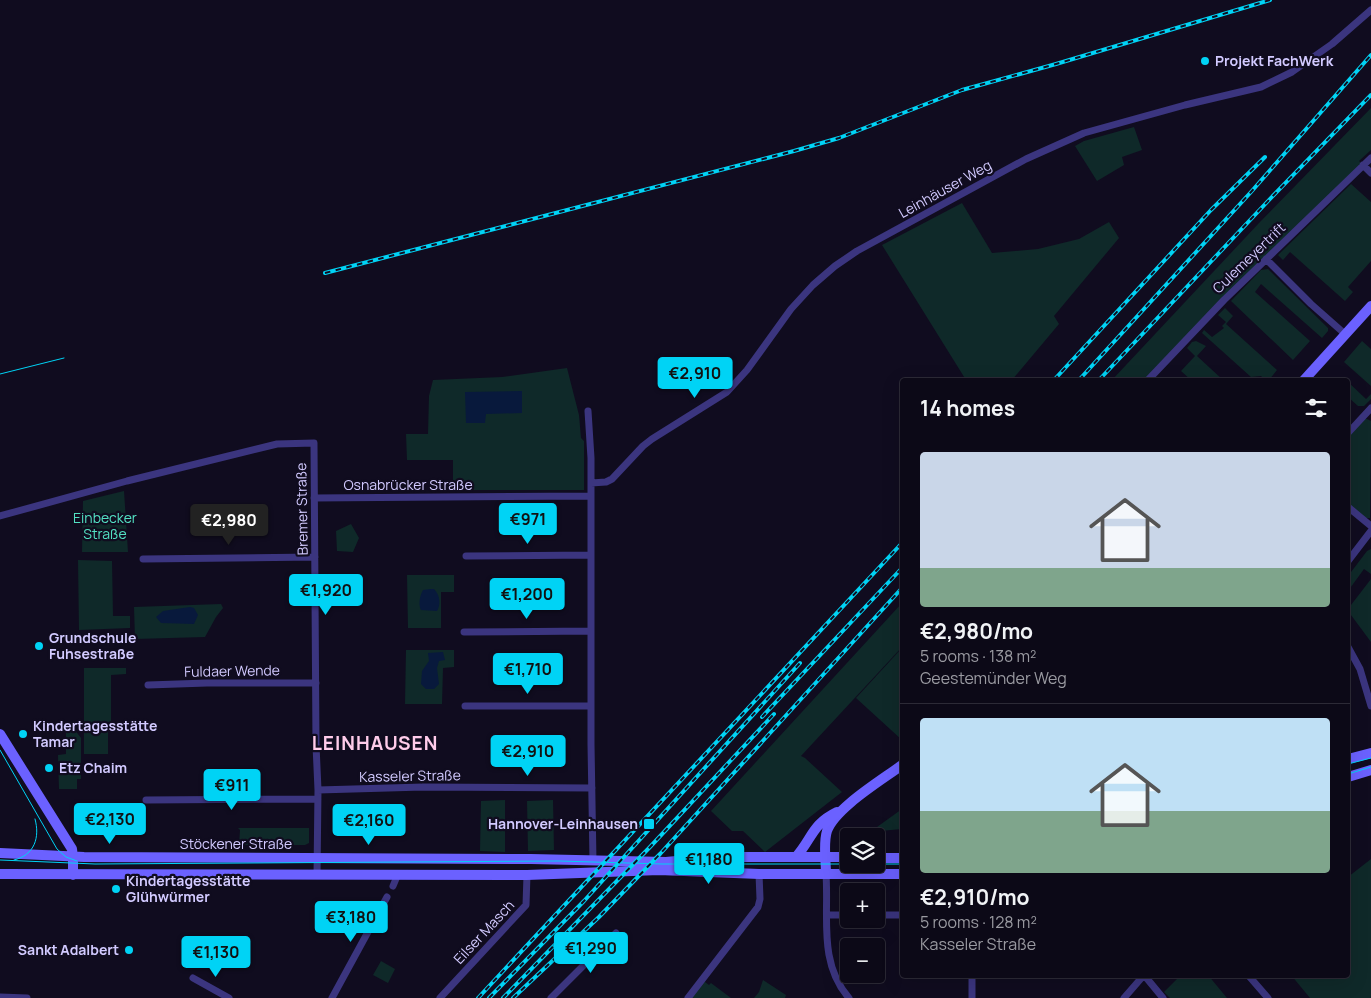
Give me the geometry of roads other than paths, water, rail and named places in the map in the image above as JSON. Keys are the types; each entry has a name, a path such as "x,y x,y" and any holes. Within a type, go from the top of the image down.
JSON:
{"street":[{"name":"Leinhäuser Weg","path":"591,483 606,482 612,479 652,439 727,392 747,370 790,309 813,285 857,250 1026,159 1084,133 1185,105 1261,87 1292,72 1332,44 1371,10"},
{"name":"Culemeyertrift","path":"1150,378 1266,258 1371,158"},
{"path":"1363,166 1371,173"},
{"path":"1266,258 1311,304 1345,334"},
{"path":"1306,378 1371,306"},
{"path":"1350,431 1371,408"},
{"path":"588,411 591,483 593,861"},
{"name":"Bremer Straße","path":"0,516 127,481 277,444 314,444 318,790 317,874"},
{"name":"Osnabrücker Straße","path":"314,498 591,496"},
{"path":"1350,509 1371,526"},
{"path":"1350,556 1371,531"},
{"path":"466,556 591,555"},
{"path":"143,559 315,557"},
{"path":"464,632 591,631"},
{"path":"1350,651 1368,683 1371,706"},
{"name":"Fuldaer Wende","path":"148,686 224,683 316,683"},
{"path":"465,706 591,706"},
{"path":"0,734 72,849 74,857 73,874"},
{"path":"1350,758 1371,753"},
{"path":"849,998 835,978 827,947 826,857 828,830 831,823 844,809 900,767"},
{"path":"1350,776 1371,770"},
{"name":"Kasseler Straße","path":"318,790 423,787 592,788"},
{"path":"146,800 318,799"},
{"path":"796,857 820,823 828,816 844,809"},
{"name":"Stöckener Straße","path":"0,853 74,857 666,862 718,857 840,857"},
{"path":"885,858 900,858"},
{"path":"0,874 527,875 676,870 717,874 900,874"},
{"path":"393,886 398,874"},
{"path":"688,998 758,907 760,899 759,874"},
{"name":"Eilser Masch","path":"440,998 526,905 527,875"},
{"path":"332,998 387,897"},
{"path":"827,915 840,915"},
{"path":"885,915 900,915"},
{"path":"551,998 616,933"},
{"path":"193,978 229,998"},
{"path":"972,978 972,998"},
{"path":"1124,998 1141,978"},
{"path":"1146,978 1163,998"},
{"path":"1251,978 1268,998"},
{"path":"0,997 27,998"}],"water":[{"path":"522,391 522,413 486,414 485,423 466,423 465,392"},
{"path":"434,589 439,597 437,611 421,610 420,597 423,590"},
{"path":"194,608 198,615 194,624 161,623 156,617 163,611"},
{"path":"443,652 445,660 439,661 437,668 439,684 434,689 426,689 421,684 422,671 429,661 428,653"}],"tram line":[{"path":"0,374 64,358"},
{"path":"0,750 57,849 66,857 77,861"},
{"path":"1350,763 1371,758"},
{"path":"1350,773 1371,767"},
{"path":"14,860 21,858 31,850 37,832 35,819"},
{"path":"0,860 95,864 559,861 662,864 900,864"}],"railway":[{"path":"325,273 794,151 839,138 962,90 1270,0"},
{"path":"1081,378 1251,192 1371,55"},
{"path":"1101,378 1371,95"},
{"path":"1056,378 1211,210 1265,157"},
{"path":"478,998 900,545"},
{"path":"762,717 900,570"},
{"path":"513,998 599,917 660,854 900,590"},
{"path":"489,998 584,901 800,663"},
{"path":"503,998 650,847 774,714"}],"place":[{"name":"Projekt FachWerk","path":"1205,61"},
{"name":"Grundschule Fuhsestraße","path":"39,646"},
{"name":"Kindertagesstätte Tamar","path":"23,734"},
{"name":"Etz Chaim","path":"49,768"},
{"name":"Hannover-Leinhausen","path":"649,824"},
{"name":"Kindertagesstätte Glühwürmer","path":"116,889"},
{"name":"Sankt Adalbert","path":"129,950"}],"district":[{"name":"LEINHAUSEN","path":"375,743"}],"park label":[{"name":"Einbecker Straße","path":"105,526"}]}
